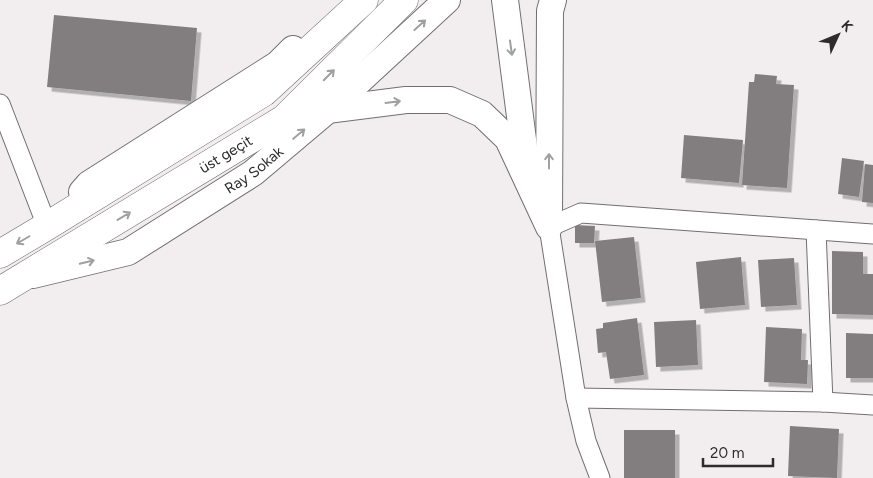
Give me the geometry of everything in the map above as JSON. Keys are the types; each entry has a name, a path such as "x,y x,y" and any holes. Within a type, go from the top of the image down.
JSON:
{"highway":[{"path":"0,254 264,92 364,0"},
{"name":"üst geçit","path":"0,291 284,119 404,0"}],"street":[{"path":"0,104 47,226 89,184 278,64 344,0"},
{"name":"Ray Sokak","path":"23,277 128,252 253,173 327,110 447,0"},
{"path":"505,0 529,183"},
{"path":"553,0 550,11 549,227 576,398 586,441 600,478"},
{"path":"327,110 406,100 450,100 482,114 508,139 549,227"},
{"path":"549,227 581,213 873,234"},
{"path":"816,230 823,402"},
{"path":"576,398 823,402 873,405"}],"building":[{"path":"54,15 197,28 191,101 47,87"},
{"path":"755,74 777,76 776,84 794,85 787,188 742,185 749,82 754,82"},
{"path":"684,135 743,140 739,183 681,178"},
{"path":"842,158 864,161 859,197 838,194"},
{"path":"865,164 873,165 873,203 862,202"},
{"path":"575,225 595,226 594,243 575,243"},
{"path":"634,237 641,298 602,302 595,241"},
{"path":"832,251 863,252 863,274 873,274 873,315 832,314"},
{"path":"741,257 745,305 700,309 696,262"},
{"path":"794,258 797,305 761,307 758,260"},
{"path":"637,318 644,375 610,379 606,352 598,353 596,329 603,328 603,323"},
{"path":"696,320 698,365 656,367 654,322"},
{"path":"766,327 802,329 801,360 808,360 807,384 764,382"},
{"path":"846,333 873,334 873,378 846,378"},
{"path":"790,426 839,429 837,478 788,476"},
{"path":"624,430 675,430 675,478 624,478"}]}
